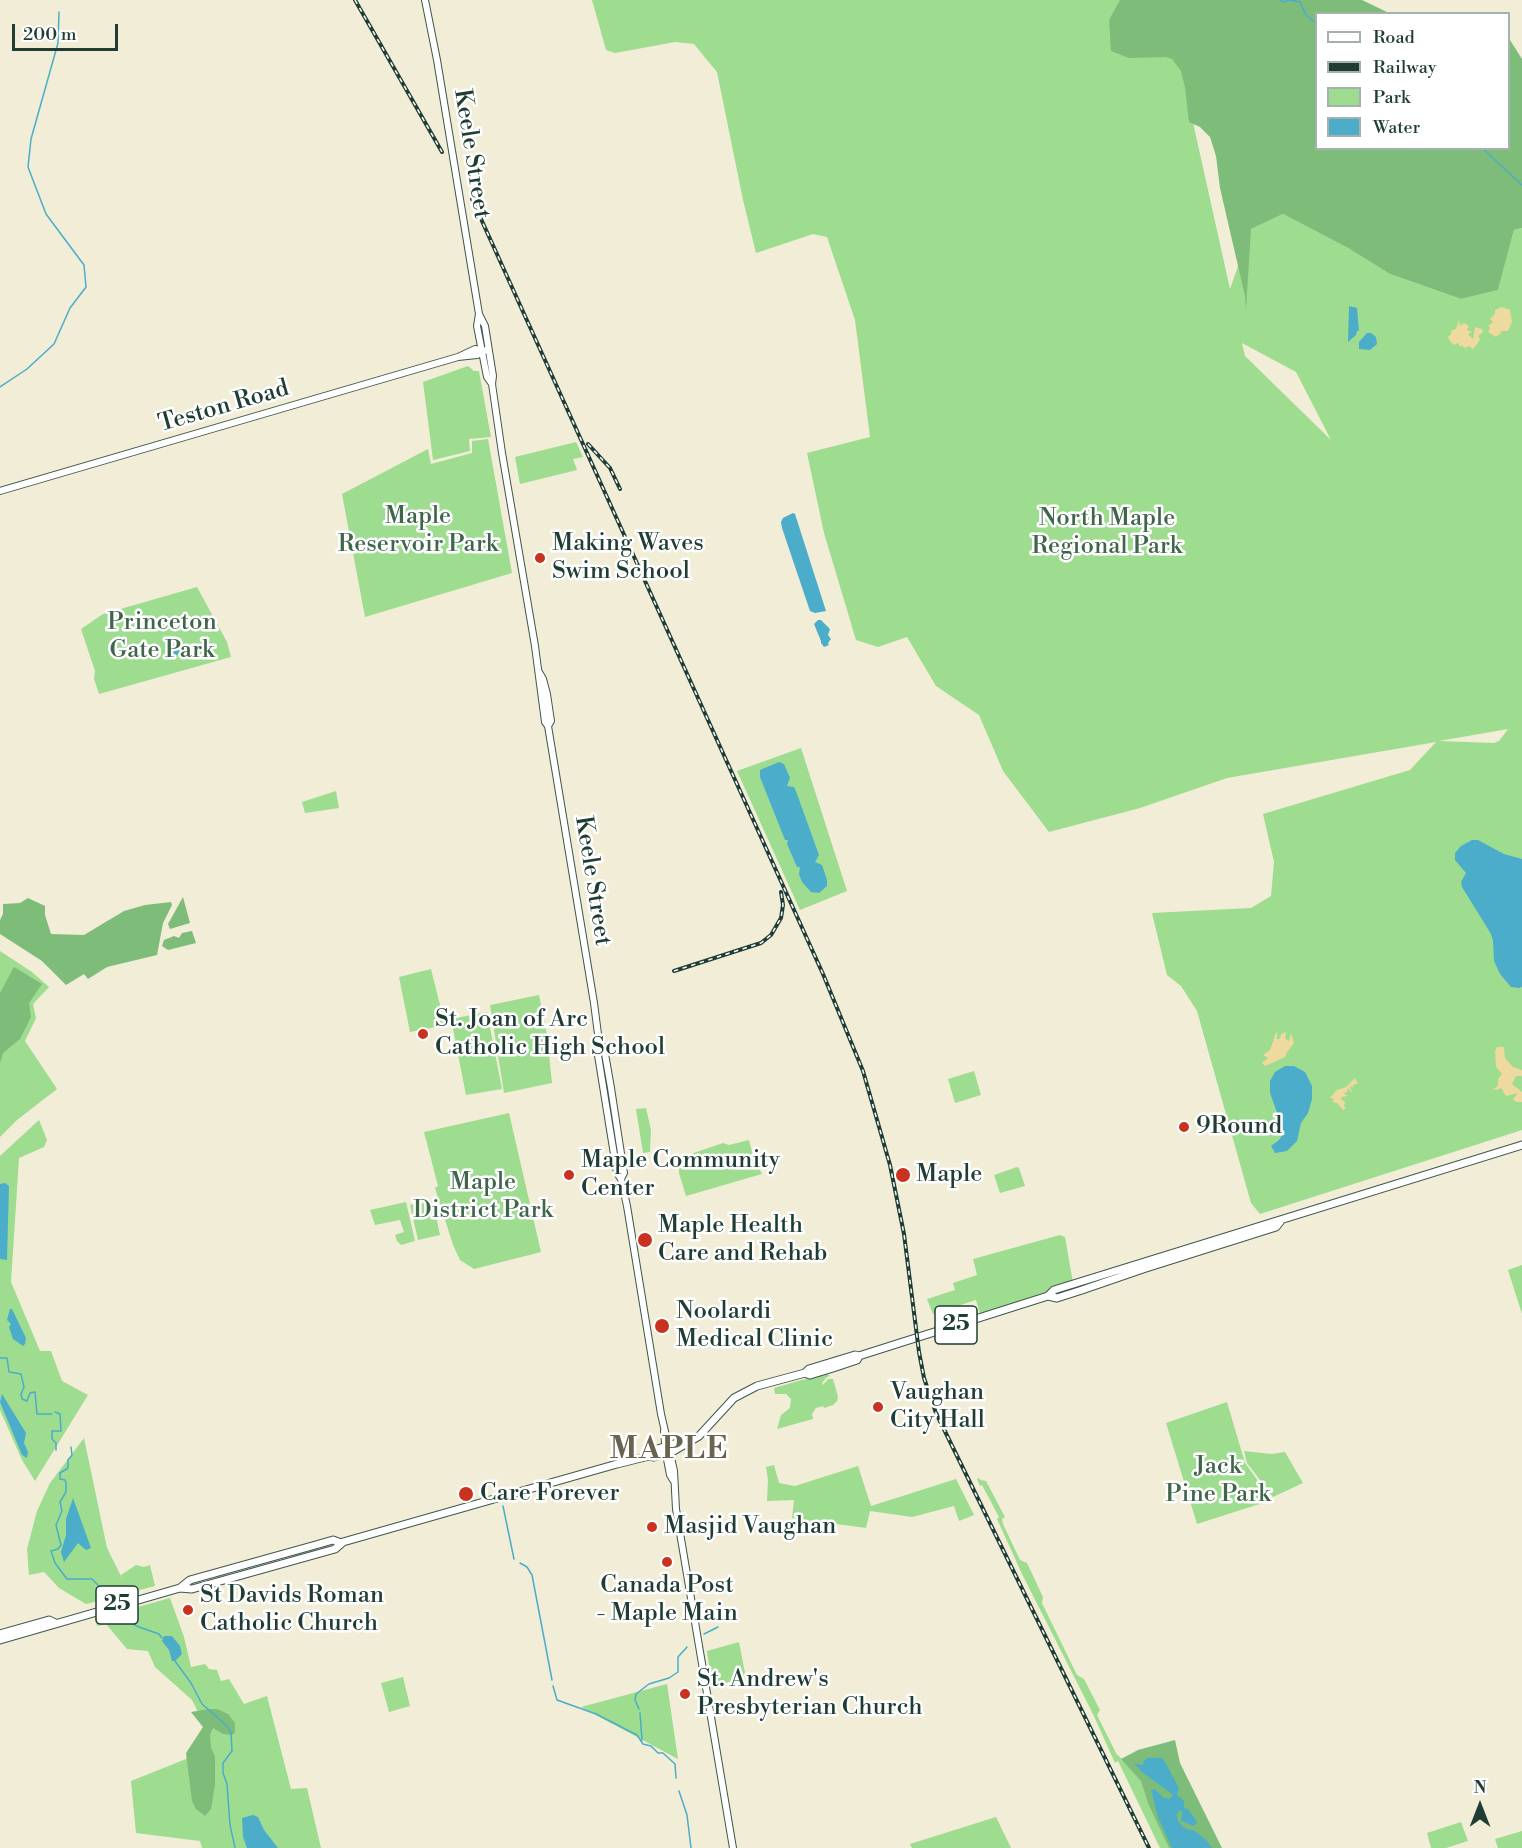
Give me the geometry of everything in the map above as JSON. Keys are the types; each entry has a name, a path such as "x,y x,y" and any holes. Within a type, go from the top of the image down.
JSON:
{"main road":[{"name":"Keele Street","path":"425,0 479,314 477,326 485,350 487,377 492,384 539,672 538,679 545,722 548,726 599,1042 597,1049 617,1173 621,1179 664,1429 674,1474 676,1509 733,1848"},
{"name":"Teston Road","path":"0,491 458,357 477,355 485,350"},
{"name":"25","path":"0,1640 180,1588 190,1580 333,1540 341,1543 649,1456 654,1457 668,1449 688,1444 728,1403 756,1386 833,1368 858,1360 859,1356 1048,1296 1054,1290 1522,1145"},
{"name":"25","path":"0,1634 49,1620 55,1623"}],"green space":[{"name":"North Maple Regional Park","path":"592,0 1173,0 1184,82 1230,289 1251,229 1283,214 1348,248 1390,274 1461,299 1498,290 1514,230 1522,228 1522,1130 1260,1214 1251,1203 1197,1011 1181,986 1167,975 1152,913 1251,908 1271,896 1274,862 1263,814 1410,770 1436,742 1227,778 1140,808 1049,832 1003,771 979,715 936,686 907,637 878,647 856,640 824,533 807,453 870,437 855,320 827,237 813,234 756,253 717,72 694,44 675,42 615,53 606,50","holes":["1242,343 1296,372 1331,440 1245,356","1508,729 1499,741 1494,743 1439,741"]},
{"path":"1120,0 1362,0 1387,12 1315,12 1315,150 1510,150 1510,41 1522,59 1522,228 1514,230 1498,290 1461,299 1390,274 1348,248 1283,214 1251,229 1246,309 1220,188 1216,156 1210,137 1200,127 1189,122 1181,71 1172,59 1166,57 1129,58 1111,51 1109,20"},
{"path":"468,366 474,371 479,371 491,437 469,439 470,451 433,460 423,382"},
{"name":"Maple Reservoir Park","path":"488,439 512,573 365,617 342,494 428,449 431,464 472,453 472,441"},
{"path":"576,442 583,457 573,459 577,470 520,484 515,457"},
{"name":"Princeton Gate Park","path":"197,587 227,642 231,657 99,694 94,679 95,671 81,629 103,614"},
{"path":"801,748 847,891 800,910 737,771"},
{"path":"336,791 339,808 305,813 302,802"},
{"path":"183,897 190,923 170,929 168,924"},
{"path":"28,898 45,906 45,915 51,934 84,935 124,911 145,905 171,902 172,905 163,923 157,955 107,967 88,979 84,974 66,985 42,961 0,934 3,904 20,903"},
{"path":"192,931 196,943 168,950 162,946 164,940 174,936 179,938 182,933"},
{"path":"0,951 32,972 49,987 33,1004 36,1018 25,1041 57,1089 17,1120 0,1137"},
{"path":"14,967 42,984 29,1003 31,1017 20,1039 3,1053 0,1063 0,993"},
{"path":"431,969 442,1013 445,1013 446,1025 410,1032 399,977"},
{"path":"539,995 547,1035 552,1083 504,1093 490,1005"},
{"path":"487,1012 502,1089 466,1095 451,1019"},
{"path":"974,1071 981,1095 955,1103 948,1079"},
{"path":"646,1108 651,1130 650,1152 643,1153 636,1109"},
{"name":"Maple District Park","path":"509,1113 541,1252 474,1269 460,1260 453,1245 435,1188 438,1186 424,1132"},
{"path":"39,1120 47,1140 44,1147 19,1158 11,1282 40,1351 51,1351 62,1381 88,1395 35,1481 22,1460 0,1410 0,1156"},
{"path":"749,1140 753,1156 762,1174 686,1196 679,1173 679,1158 723,1143 729,1145"},
{"path":"1017,1167 1025,1186 1000,1193 994,1175"},
{"path":"433,1201 440,1235 418,1240 410,1205"},
{"path":"406,1202 415,1241 401,1245 395,1235 404,1232 400,1220 375,1225 370,1210"},
{"path":"1060,1235 1065,1237 1073,1283 980,1314 976,1300 933,1314 927,1299 955,1290 953,1283 977,1275 973,1259"},
{"path":"1522,1265 1522,1314 1508,1270"},
{"path":"826,1373 830,1376 822,1383 823,1385 828,1379 833,1379 837,1401 824,1408 823,1406 816,1408 812,1414 813,1419 777,1429 781,1415 790,1408 791,1399 786,1394 775,1394 774,1388"},
{"name":"Jack Pine Park","path":"1227,1402 1245,1463 1272,1500 1197,1524 1166,1423"},
{"path":"84,1438 107,1548 123,1580 121,1575 136,1565 144,1567 150,1565 155,1586 86,1604 59,1588 44,1572 29,1575 27,1549 37,1511 50,1483"},
{"path":"1244,1451 1272,1454 1285,1452 1303,1483 1273,1497 1247,1463"},
{"path":"774,1465 779,1483 795,1486 858,1466 871,1506 956,1479 974,1515 959,1521 954,1506 912,1517 870,1511 866,1528 792,1518 794,1500 767,1501 766,1467"},
{"path":"977,1479 986,1481 1005,1517 1002,1519 1003,1524 1020,1560 1027,1563 1043,1597 1042,1603 1077,1675 1084,1679 1100,1710 1097,1715 1116,1753 1141,1780 1169,1848 1160,1848 1118,1761 1115,1763 1093,1714 1022,1574 997,1519 999,1517 982,1485 980,1486"},
{"path":"170,1598 184,1637 191,1667 205,1664 209,1669 217,1670 221,1681 229,1679 244,1704 267,1696 291,1789 307,1788 321,1848 202,1848 200,1841 136,1833 131,1781 186,1759 206,1728 192,1700 155,1667 148,1651 127,1649 106,1624 97,1626 95,1619"},
{"path":"739,1642 746,1678 712,1686 707,1651"},
{"path":"403,1677 410,1706 389,1712 381,1683"},
{"path":"667,1684 678,1759 581,1707"},
{"path":"217,1709 228,1714 235,1723 235,1733 223,1734 213,1728 210,1735 215,1757 215,1785 211,1809 205,1816 196,1809 192,1801 186,1753 203,1727 191,1712"},
{"path":"1175,1740 1180,1763 1222,1848 1169,1848 1148,1803 1141,1781 1121,1759 1138,1750"},
{"path":"996,1817 1011,1848 912,1848 910,1844"},
{"path":"1461,1822 1468,1841 1446,1848 1431,1848 1427,1833"},
{"path":"1522,1831 1522,1848 1498,1848 1495,1839"}],"sand":[{"path":"1502,307 1510,310 1512,322 1508,331 1501,331 1496,337 1488,332 1490,328 1488,326 1493,322 1490,319 1495,314 1495,310"},
{"path":"1459,320 1460,326 1464,323 1469,326 1467,330 1472,332 1468,334 1473,339 1475,327 1482,329 1483,332 1478,336 1480,339 1473,349 1469,346 1465,348 1461,345 1460,347 1458,343 1454,345 1448,337 1451,331 1456,329"},
{"path":"1277,1030 1277,1039 1280,1039 1281,1034 1286,1032 1285,1039 1289,1041 1291,1033 1294,1043 1285,1057 1265,1066 1262,1063 1268,1058 1263,1055 1270,1050"},
{"path":"1497,1047 1504,1047 1505,1058 1513,1067 1522,1070 1522,1076 1516,1076 1512,1084 1522,1092 1522,1102 1516,1102 1513,1099 1518,1093 1506,1096 1501,1088 1493,1089 1498,1086 1498,1079 1502,1074 1496,1067"},
{"path":"1355,1078 1358,1084 1350,1086 1352,1093 1348,1088 1347,1093 1343,1092 1347,1096 1341,1099 1345,1102 1346,1108 1343,1110 1337,1103 1332,1102 1334,1099 1330,1098 1337,1090 1346,1087"}],"water":[{"path":"1349,306 1357,308 1359,331 1348,342"},
{"path":"1367,333 1376,337 1377,344 1370,350 1359,349 1359,342"},
{"path":"793,513 826,611 815,613 810,611 782,528 783,518"},
{"path":"818,620 830,629 829,645 824,647 814,624"},
{"path":"210,642 211,647 206,651 193,650 185,656 178,654 172,660 168,658 166,648 174,647 179,643 192,648"},
{"path":"779,762 784,764 790,778 787,786 794,787 797,794 819,855 815,862 822,865 827,880 827,886 819,893 811,892 802,882 799,874 800,867 797,867 787,844 788,840 785,840 760,777 760,770"},
{"path":"1472,840 1478,840 1504,854 1522,859 1522,987 1519,988 1511,987 1500,974 1494,961 1491,934 1462,887 1461,882 1466,873 1455,860 1455,853 1461,846"},
{"path":"1285,1066 1294,1066 1305,1072 1312,1086 1312,1099 1308,1113 1301,1123 1297,1141 1287,1151 1275,1153 1271,1146 1284,1132 1270,1093 1270,1081 1275,1072"},
{"path":"5,1183 9,1186 7,1260 0,1259 0,1184"},
{"path":"10,1309 26,1338 23,1346 13,1339 9,1327 11,1324 7,1320"},
{"path":"2,1394 26,1433 24,1443 28,1452 27,1458 22,1455 0,1402"},
{"path":"73,1498 91,1548 86,1550 78,1543 64,1562 61,1552 66,1535 66,1519"},
{"path":"164,1636 172,1636 180,1646 182,1654 175,1661 172,1661 169,1650 162,1641"},
{"path":"1147,1758 1162,1758 1165,1762 1179,1788 1177,1795 1184,1801 1184,1808 1188,1809 1197,1822 1194,1826 1181,1821 1182,1812 1180,1810 1177,1814 1178,1821 1184,1828 1195,1831 1212,1848 1172,1848 1158,1817 1151,1790 1155,1789 1163,1797 1169,1799 1173,1795 1135,1764 1144,1765 1143,1762"},
{"path":"253,1815 258,1817 264,1830 278,1848 247,1848 243,1837 242,1818"}],"waterway":[{"path":"1280,0 1300,2 1306,15 1315,22"},
{"path":"0,387 27,369 54,344 70,308 86,287 84,265 46,214 28,167 31,139 58,43 59,12"},
{"path":"1484,150 1522,185"},
{"path":"0,1358 7,1358 9,1372 21,1374 24,1387 21,1394 22,1399 27,1401 30,1393 35,1392 37,1414 52,1414"},
{"path":"55,1412 60,1414 61,1431 52,1431 56,1450"},
{"path":"71,1447 72,1455 68,1460 68,1468 60,1473 60,1479 65,1480 66,1483 66,1492 60,1502 62,1511 56,1525 61,1545 58,1549 51,1551 55,1563 67,1579 92,1579 100,1587 102,1594"},
{"path":"503,1506 514,1559"},
{"path":"520,1563 527,1567 532,1575 552,1680"},
{"path":"123,1619 159,1634 162,1638"},
{"path":"723,1622 731,1619"},
{"path":"704,1634 718,1627"},
{"path":"639,1709 635,1700 636,1694 649,1684 669,1678 678,1672 678,1657 687,1647"},
{"path":"175,1661 191,1683 202,1704 227,1726 231,1733 232,1751 223,1763 223,1773 227,1784 230,1825 235,1848"},
{"path":"553,1686 557,1700 596,1714 637,1735 643,1744 651,1746 658,1753 663,1753 675,1764 676,1778"},
{"path":"640,1713 642,1740"},
{"path":"679,1791 687,1815 691,1848"}],"railway":[{"path":"355,0 442,152"},
{"path":"472,199 823,974 863,1071 890,1165 904,1234 919,1352 924,1378 936,1413 1149,1848"},
{"path":"588,444 610,468 620,489"},
{"path":"674,971 761,943 771,935 781,918 783,905 781,892"}],"place":[{"name":"Making Waves Swim School","path":"540,558"},
{"name":"St. Joan of Arc Catholic High School","path":"423,1034"},
{"name":"9Round","path":"1184,1127"},
{"name":"Maple Community Center","path":"569,1175"},
{"name":"Maple","path":"903,1175"},
{"name":"Maple Health Care and Rehab","path":"645,1240"},
{"name":"Noolardi Medical Clinic","path":"662,1326"},
{"name":"Vaughan City Hall","path":"878,1407"},
{"name":"Care Forever","path":"466,1494"},
{"name":"Masjid Vaughan","path":"652,1527"},
{"name":"Canada Post - Maple Main","path":"667,1562"},
{"name":"St Davids Roman Catholic Church","path":"188,1610"},
{"name":"St. Andrew's Presbyterian Church","path":"685,1694"}],"district":[{"name":"MAPLE","path":"669,1451"}]}
